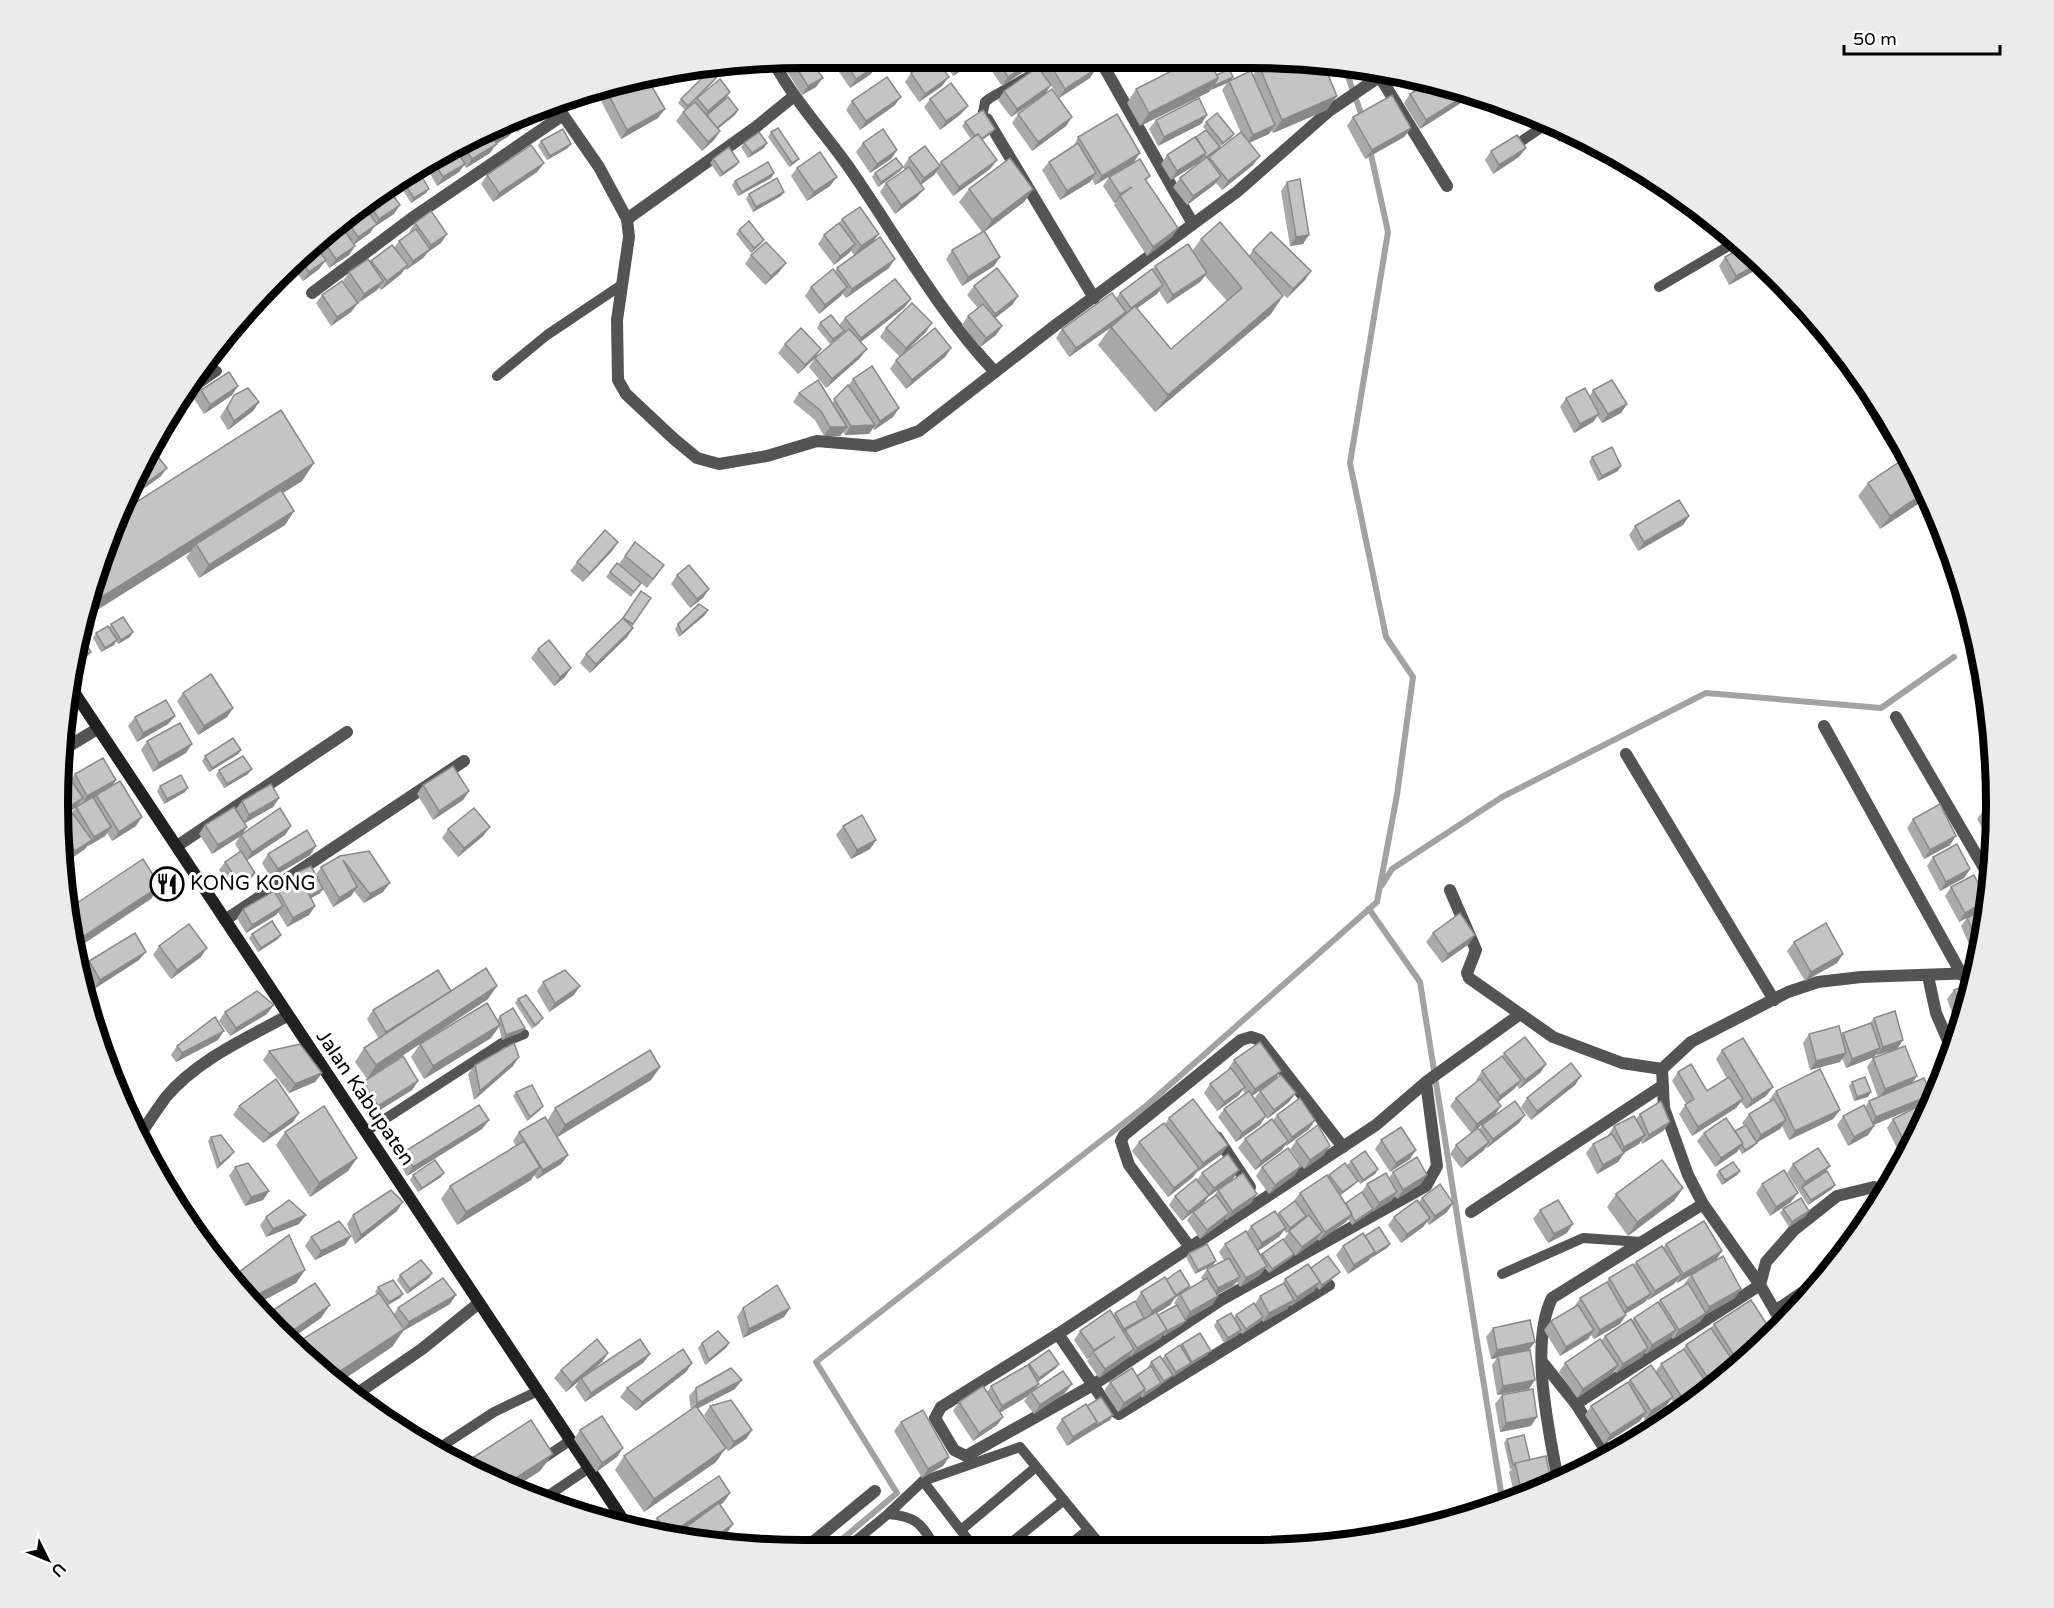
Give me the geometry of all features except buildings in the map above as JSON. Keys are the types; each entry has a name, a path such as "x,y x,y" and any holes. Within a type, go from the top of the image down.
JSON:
{"main road":[{"name":"Jalan Kabupaten","path":"76,696 177,846 286,1016 621,1517"}],"street":[{"path":"1105,68 1193,224"},
{"path":"778,69 794,96 847,164 934,295 974,349 995,372"},
{"path":"312,293 560,110 599,167 627,219 629,237 617,320 618,380 626,394 697,458 719,464 767,456 818,441 875,446 919,431 1238,191 1329,111 1376,79"},
{"path":"1378,79 1447,186"},
{"path":"627,219 756,127 794,96"},
{"path":"983,112 1094,298"},
{"path":"1896,717 1983,867"},
{"path":"1824,726 1962,975"},
{"path":"70,745 97,729"},
{"path":"177,846 347,732"},
{"path":"1626,754 1774,1000"},
{"path":"225,920 464,762"},
{"path":"1450,891 1476,950 1467,976 1519,1015 1565,1043 1622,1063 1662,1069"},
{"path":"1779,1317 1760,1285 1703,1204 1688,1175 1664,1108 1662,1069 1691,1042 1774,1000 1818,982 1840,978 1966,974"},
{"path":"1928,976 1936,1013 1947,1039"},
{"path":"1430,1079 1437,1166 1426,1186 1221,1300 1093,1385 966,1456 954,1450 935,1418 940,1407 1058,1334 1376,1125 1430,1079 1449,1064 1519,1015"},
{"path":"143,1130 167,1096 192,1073 215,1055 286,1016"},
{"path":"1189,1246 1129,1165 1121,1141 1124,1135 1187,1092 1241,1040 1251,1037 1260,1040 1343,1146"},
{"path":"1471,1212 1662,1086"},
{"path":"1209,1125 1259,1201"},
{"path":"1576,1404 1760,1285 1766,1262 1794,1230 1837,1196 1874,1187 1877,1189"},
{"path":"1557,1473 1544,1406 1542,1331 1545,1313 1552,1298 1703,1204"},
{"path":"1058,1334 1109,1408 1119,1414 1329,1285"},
{"path":"1775,1311 1800,1294"},
{"path":"360,1391 422,1349 479,1303"},
{"path":"1543,1363 1576,1404 1605,1449"},
{"path":"815,1540 875,1491"}],"lane":[{"path":"983,112 990,98 1044,68"},
{"path":"1523,140 1541,128"},
{"path":"1659,287 1730,245"},
{"path":"497,376 547,335 623,284"},
{"path":"201,382 217,371"},
{"path":"365,1132 502,1043 524,1034"},
{"path":"1502,1274 1583,1238 1642,1242"},
{"path":"443,1446 494,1412 538,1391"},
{"path":"540,1460 571,1440"},
{"path":"856,1540 923,1481 1020,1447 1096,1540"},
{"path":"961,1530 1036,1467"},
{"path":"550,1494 589,1468"},
{"path":"923,1481 968,1540"},
{"path":"1014,1540 1064,1500"},
{"path":"888,1514 909,1516 920,1522 931,1540"},
{"path":"1076,1540 1088,1530"}],"waterway":[{"path":"1347,74 1363,119"},
{"path":"841,1540 897,1493 816,1362 1147,1105 1377,902 1397,795 1413,677 1386,637 1350,463 1388,232 1370,150"},
{"path":"1382,885 1392,869 1502,797 1706,693 1881,708 1954,657"},
{"path":"1369,909 1420,982 1501,1496"}],"place":[{"name":"KONG KONG","path":"167,884"}]}
